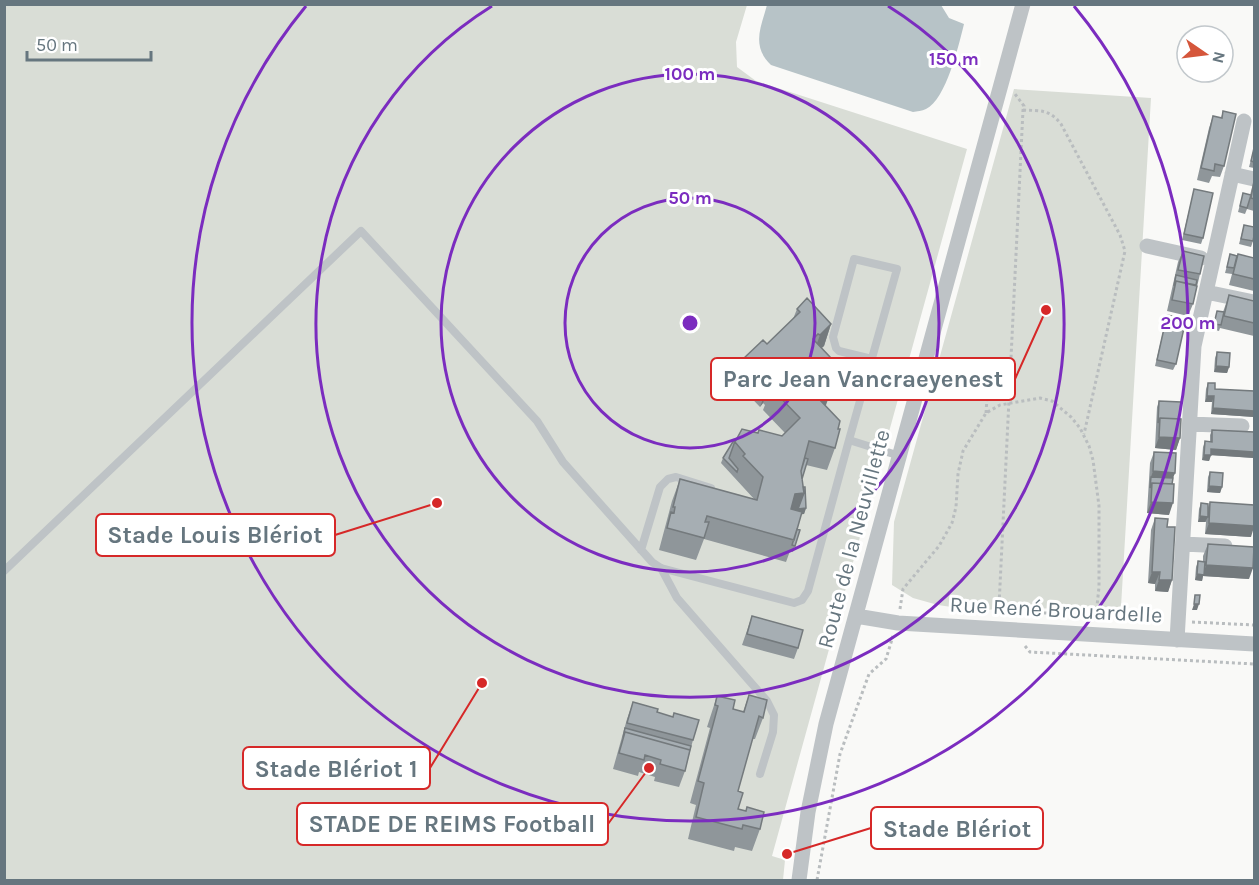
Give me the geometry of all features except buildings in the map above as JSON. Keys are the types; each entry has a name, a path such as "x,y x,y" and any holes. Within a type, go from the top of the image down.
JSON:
{"street":[{"name":"Route de la Neuvillette","path":"799,880 808,812 824,735 1023,4"},
{"path":"1177,640 1194,346 1244,121"},
{"path":"1233,174 1254,178"},
{"path":"1147,246 1213,261"},
{"path":"1206,292 1254,302"},
{"path":"1190,424 1242,426"},
{"path":"1183,544 1235,547"},
{"name":"Rue René Brouardelle","path":"856,616 898,623 1254,644"}],"lane":[{"path":"4,571 361,231 537,421 563,462 652,562 661,568 795,603 802,600 808,591 897,269 854,259 833,337 839,351 872,359"},
{"path":"849,441 900,456"},
{"path":"641,550 660,487 668,479 676,477 716,489"},
{"path":"661,568 677,598 768,701 774,715 773,732 760,774"}],"path":[{"path":"987,628 999,606 1024,106 1003,78"},
{"path":"1023,110 1045,112 1053,115 1061,124 1119,235 1125,251 1084,436"},
{"path":"817,880 840,754 869,674 885,660 898,623 903,589 939,546 952,523 963,452 986,413 988,383"},
{"path":"986,413 1000,405 1040,398 1052,401 1071,417 1084,436 1093,460 1099,506 1099,587 1096,616"},
{"path":"996,610 1254,625"},
{"path":"1014,630 1030,652 1254,664"}],"shaded area":[{"path":"5,5 747,5 736,42 737,67 756,81 967,149 772,856 785,860 783,880 5,880"},
{"path":"767,5 941,5 949,18 964,24 951,71 940,95 926,109 913,112 771,65 761,51 759,43 760,29"},
{"path":"1014,89 1151,98 1121,607 972,610 938,605 913,598 892,585 894,522"}],"place":[{"name":"Parc Jean Vancraeyenest","path":"1046,310"},
{"name":"Stade Louis Blériot","path":"437,503"},
{"name":"Stade Blériot 1","path":"482,683"},
{"name":"STADE DE REIMS Football","path":"649,768"},
{"name":"Stade Blériot","path":"787,854"}]}
